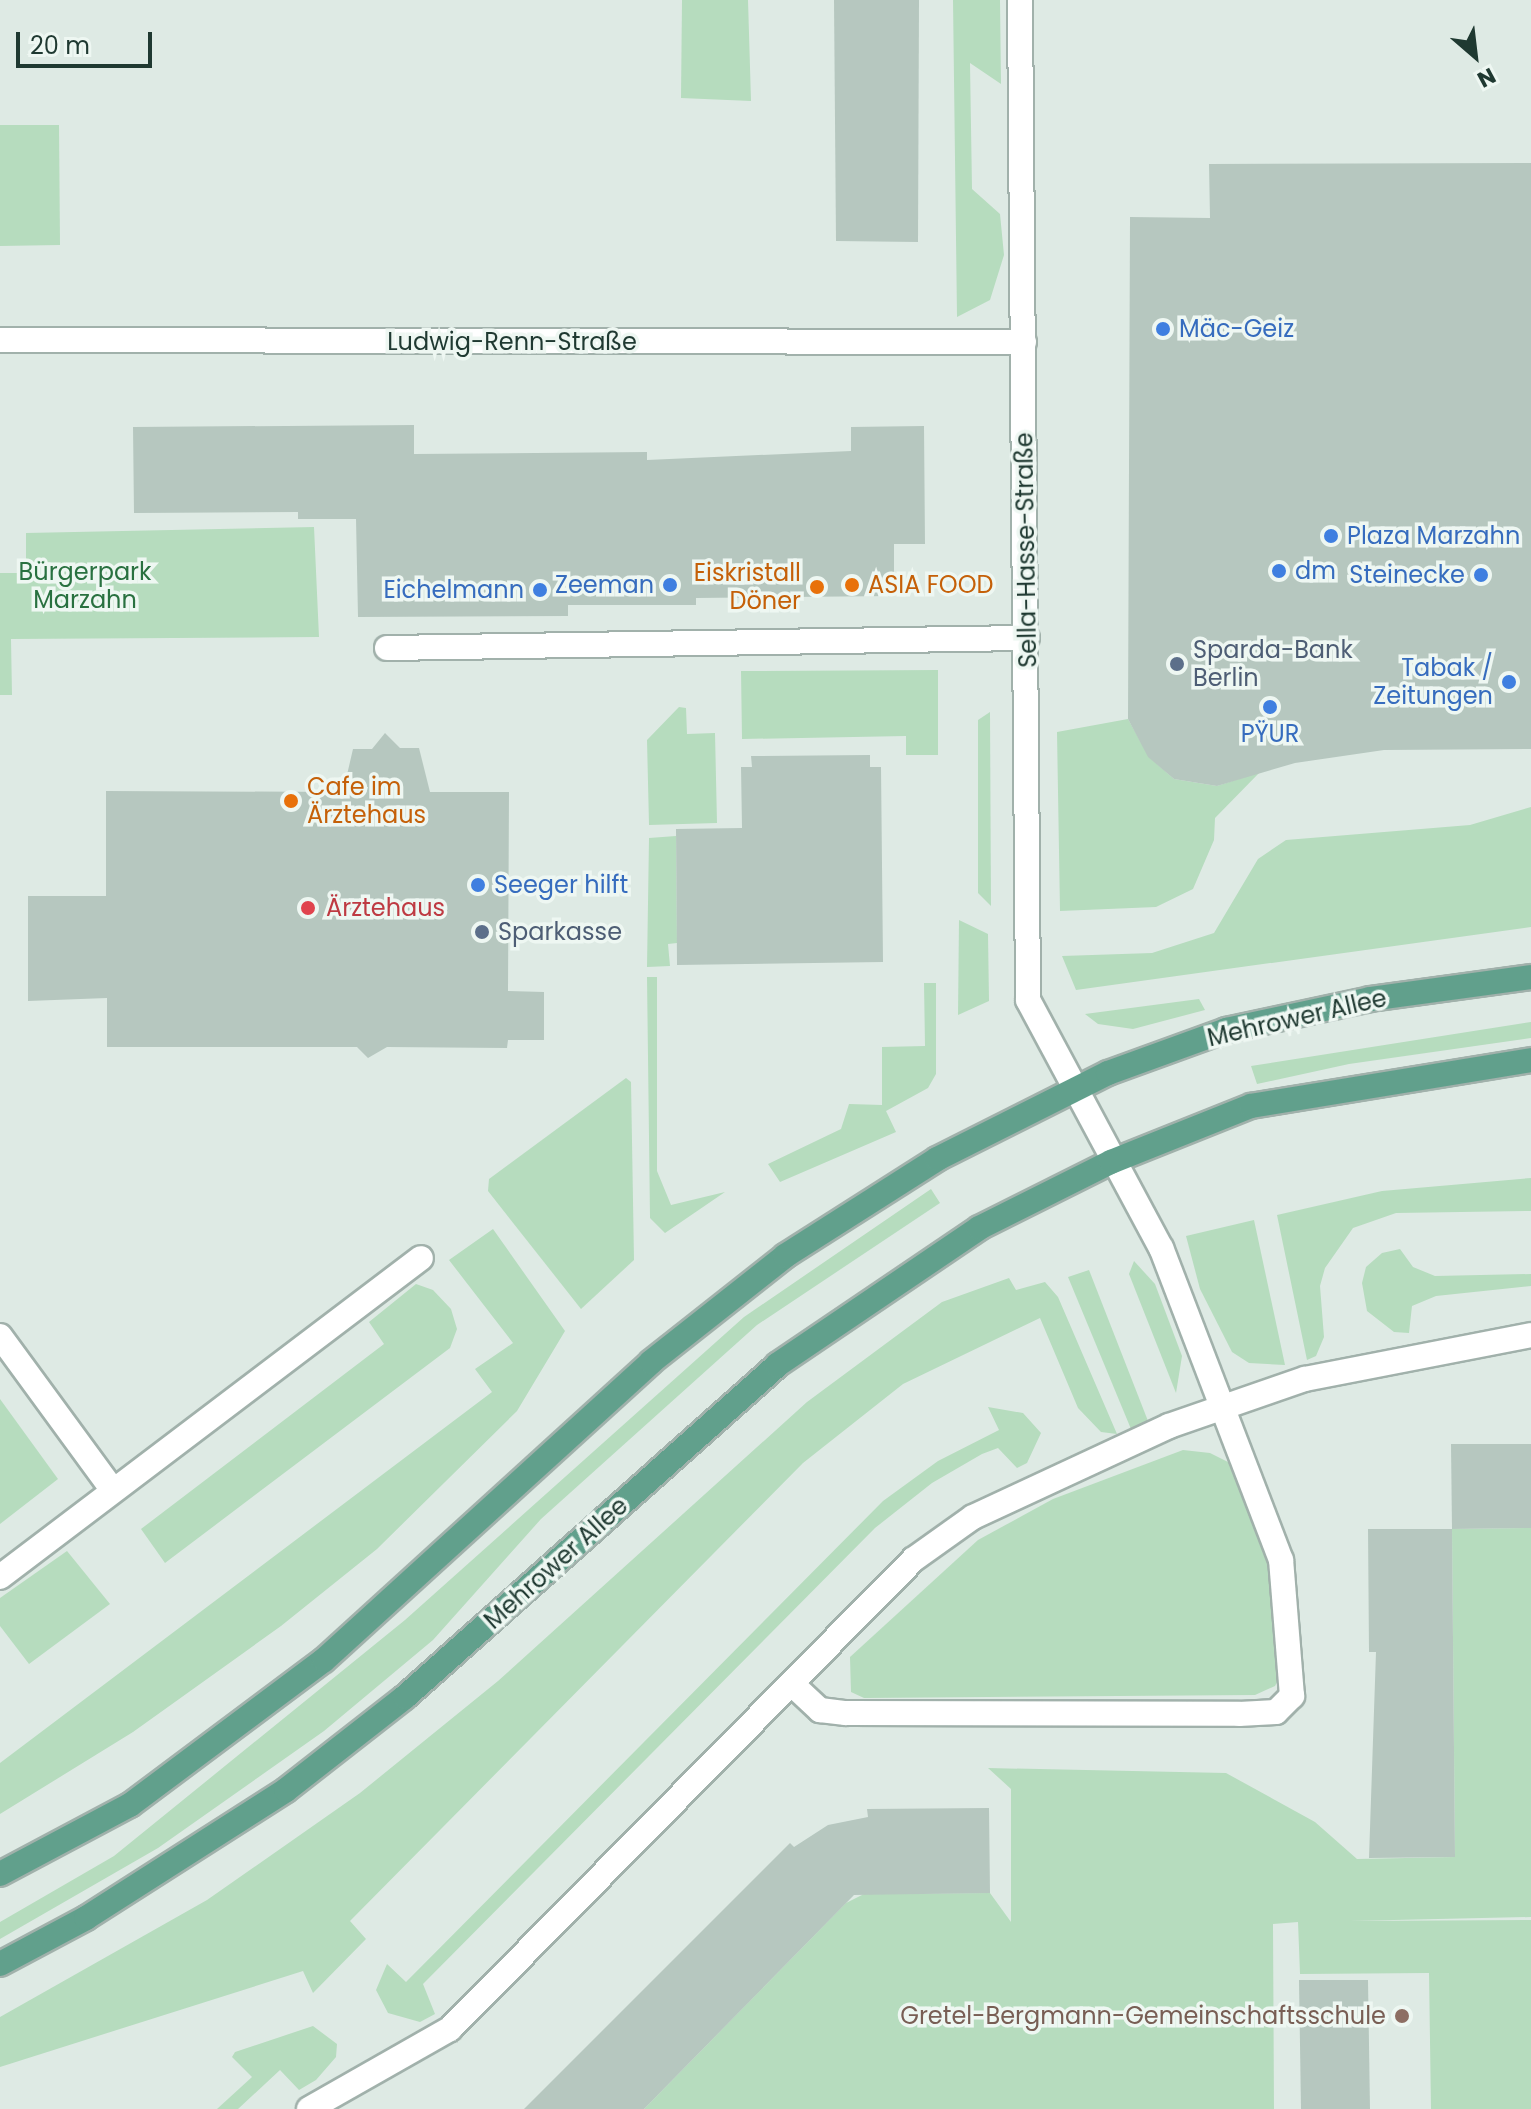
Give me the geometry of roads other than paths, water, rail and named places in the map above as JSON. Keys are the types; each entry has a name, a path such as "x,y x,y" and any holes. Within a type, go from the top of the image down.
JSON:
{"main road":[{"name":"Mehrower Allee","path":"0,1874 130,1805 324,1660 651,1362 785,1256 937,1159 1071,1090 1226,1030 1370,999 1531,977"},
{"name":"Mehrower Allee","path":"0,1964 86,1918 286,1790 405,1697 777,1365 979,1228 1111,1162 1251,1106 1531,1060"}],"street":[{"name":"Sella-Hasse-Straße","path":"1020,0 1028,1000 1071,1090"},
{"name":"Ludwig-Renn-Straße","path":"0,340 1024,342"},
{"path":"387,648 1027,638"},
{"path":"793,1685 820,1710 846,1713 1276,1712 1292,1696 1281,1560 1219,1408 1161,1248 1071,1090"},
{"path":"0,1577 112,1489 421,1258"},
{"path":"309,2109 450,2029 793,1685 914,1559 973,1517 1219,1408 1305,1379 1531,1335"},
{"path":"0,1336 112,1489"}],"place":[{"name":"Mäc-Geiz","path":"1163,329"},
{"name":"Plaza Marzahn","path":"1331,536"},
{"name":"dm","path":"1279,571"},
{"name":"Steinecke","path":"1481,575"},
{"name":"Zeeman","path":"670,585"},
{"name":"ASIA FOOD","path":"852,585"},
{"name":"Eiskristall Döner","path":"817,587"},
{"name":"Eichelmann","path":"540,590"},
{"name":"Sparda-Bank Berlin","path":"1177,664"},
{"name":"Tabak / Zeitungen","path":"1509,682"},
{"name":"PŸUR","path":"1270,707"},
{"name":"Cafe im Ärztehaus","path":"291,801"},
{"name":"Seeger hilft","path":"478,885"},
{"name":"Ärztehaus","path":"308,908"},
{"name":"Sparkasse","path":"482,932"},
{"name":"Gretel-Bergmann-Gemeinschaftsschule","path":"1402,2016"}],"park label":[{"name":"Bürgerpark Marzahn","path":"85,586"}]}
